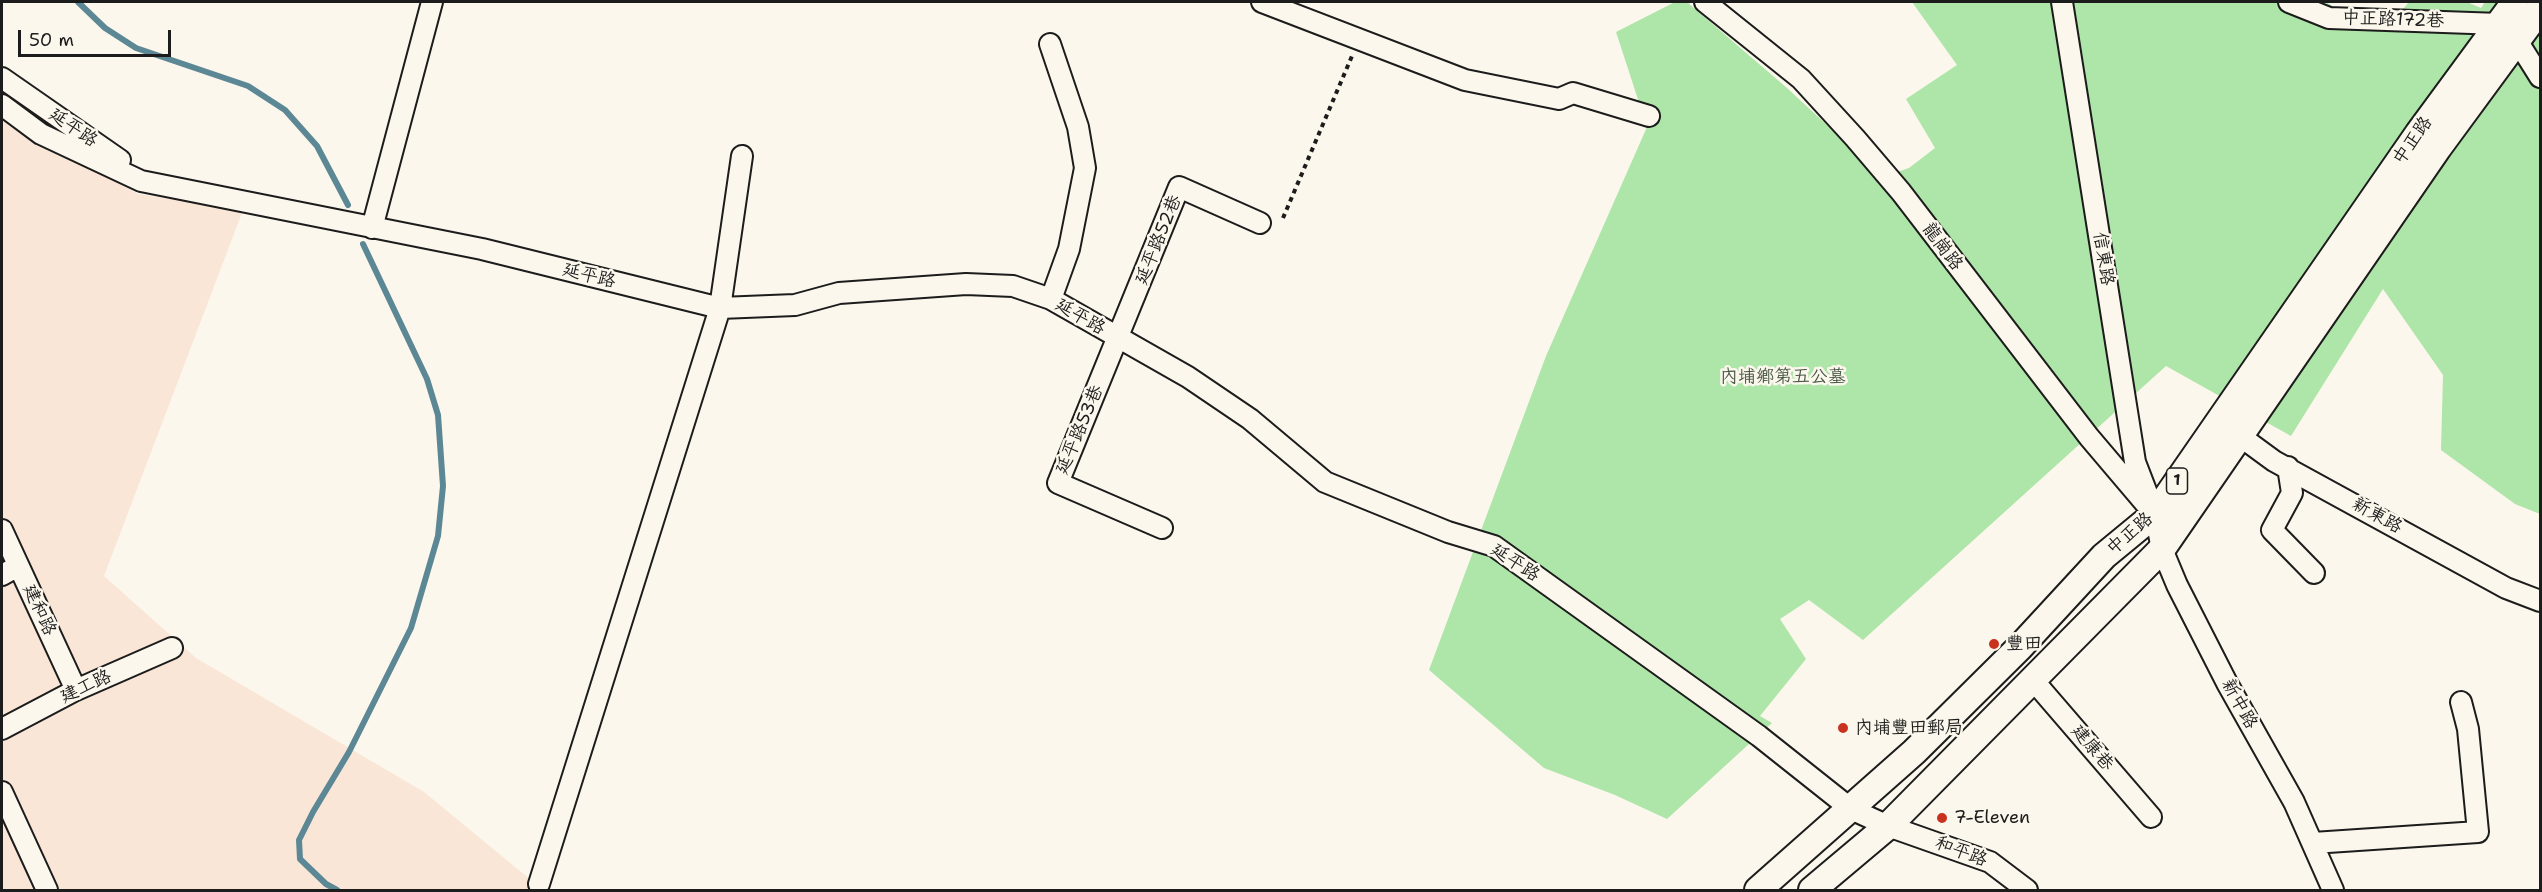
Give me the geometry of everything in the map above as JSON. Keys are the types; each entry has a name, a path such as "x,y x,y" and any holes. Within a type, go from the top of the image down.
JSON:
{"main road":[{"name":"中正路","path":"1758,891 1914,752 2020,647 2104,556 2155,514 2418,134 2516,2"},
{"name":"中正路","path":"1812,891 1888,826 2162,549 2438,148 2541,9"}],"street":[{"path":"372,228 432,2"},
{"path":"1262,2 1465,80 1559,99 1573,93 1649,116"},
{"name":"龍崗路","path":"1706,2 1801,79 1855,138 1900,192 2068,411 2155,514"},
{"name":"信東路","path":"2062,2 2135,462 2155,514"},
{"name":"中正路172巷","path":"2289,2 2329,18 2500,24"},
{"path":"2500,24 2518,42 2541,76"},
{"path":"1050,44 1078,127 1085,168 1069,249 1051,299"},
{"name":"延平路","path":"2,78 128,165 141,180"},
{"name":"延平路","path":"2,105 41,134 141,180 482,249 720,309 795,305 839,293 966,284 1013,286 1051,299 1188,377 1250,419 1325,482 1448,532 1494,546 1759,736 1851,809 1888,826"},
{"path":"539,884 720,309 742,156"},
{"name":"延平路52巷","path":"1118,339 1179,188 1260,224"},
{"name":"延平路53巷","path":"1118,339 1058,483 1162,528"},
{"name":"新東路","path":"2220,421 2274,461 2506,588 2541,601"},
{"path":"2288,467 2292,493 2272,530 2314,573"},
{"name":"新中路","path":"2155,514 2162,549 2177,585 2227,683 2294,802 2333,891"},
{"name":"建和路","path":"2,530 10,570 76,690"},
{"name":"建工路","path":"2,729 76,690 172,648"},
{"name":"建康巷","path":"2033,680 2151,817"},
{"path":"2313,843 2478,832 2468,729 2461,702"},
{"path":"2,792 47,891"},
{"name":"和平路","path":"1888,826 1990,862 2027,891"}],"path":[{"path":"1283,218 1360,39"}],"shaded area":[{"path":"2,116 138,194 243,210 104,576 196,658 424,792 543,890 2,890"}],"green space":[{"name":"內埔鄉第五公墓","path":"1675,2 1687,2 1787,88 1883,177 1909,168 1935,148 1906,99 1957,65 1912,2 2326,2 2339,10 2386,29 2409,2 2467,2 2481,8 2485,2 2540,2 2540,514 2515,504 2441,450 2443,375 2383,289 2291,436 2166,366 1863,640 1809,600 1780,619 1806,659 1760,716 1772,723 1667,819 1615,795 1544,768 1429,670 1546,356 1647,127 1616,32"}],"waterway":[{"path":"78,2 105,28 136,48 248,86 285,110 317,146 348,205"},
{"path":"337,890 326,884 300,859 299,840 349,752 411,628 438,536 443,486 438,415 427,379 363,244"}],"place":[{"name":"豐田","path":"1994,644"},
{"name":"內埔豐田郵局","path":"1843,728"},
{"name":"7-Eleven","path":"1942,818"}]}
